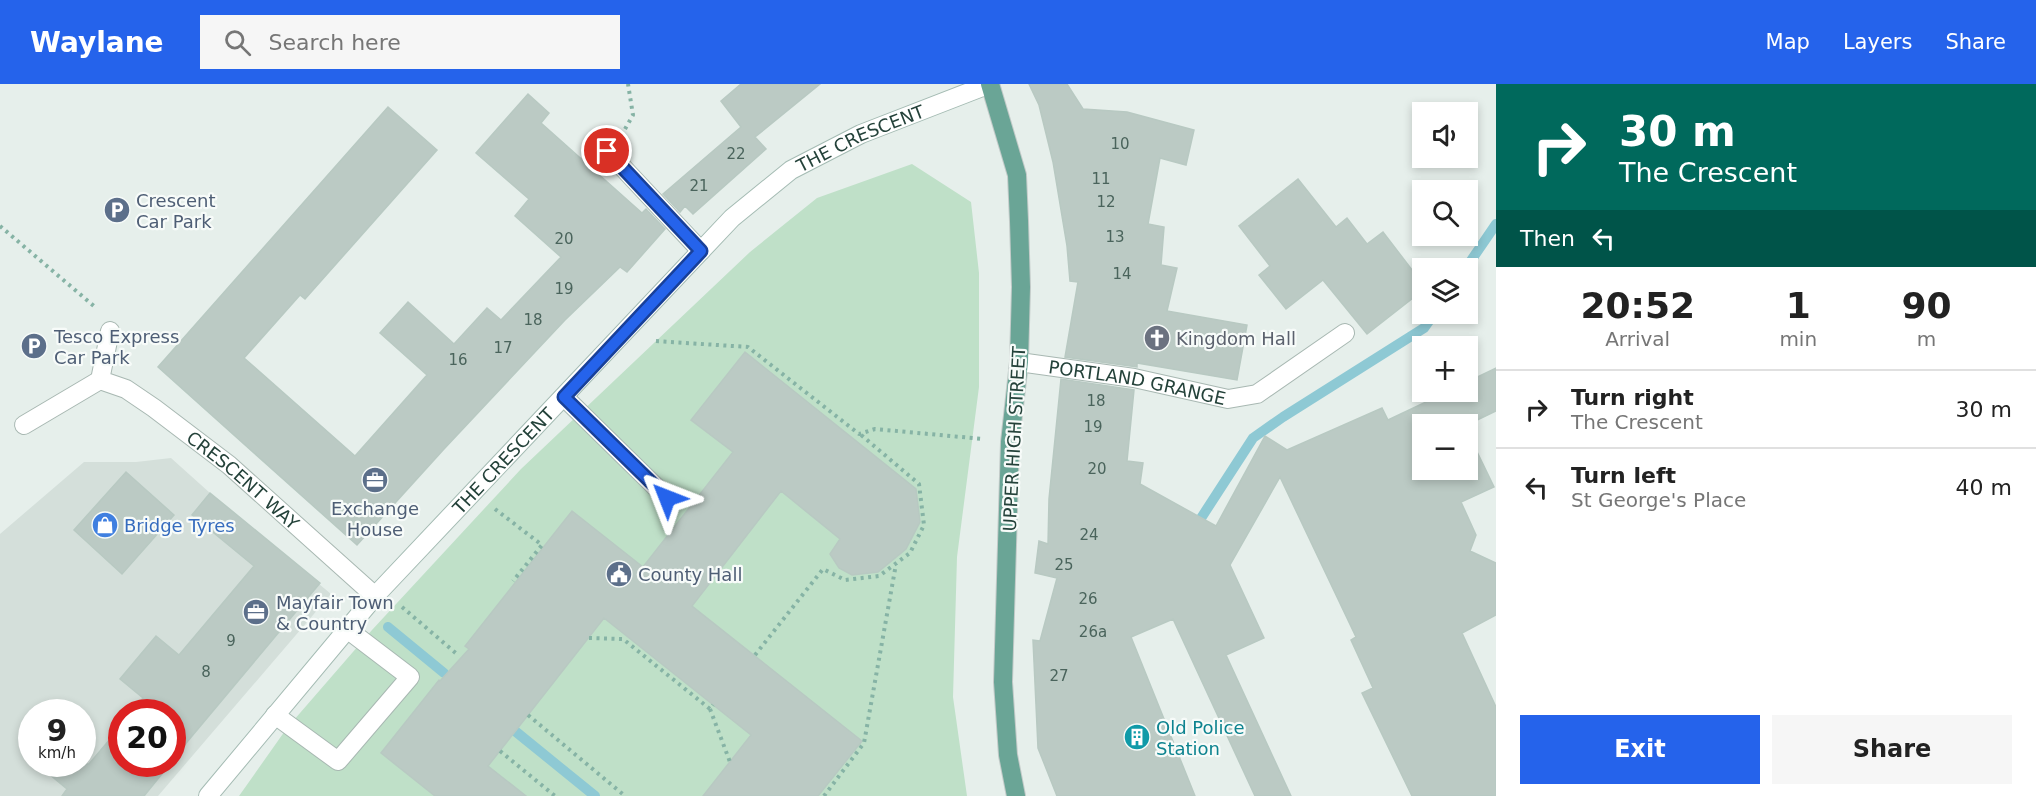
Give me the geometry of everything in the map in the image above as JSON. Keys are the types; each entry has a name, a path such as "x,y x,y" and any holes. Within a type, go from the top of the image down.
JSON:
{"main road":[{"name":"UPPER HIGH STREET","path":"990,84 1017,175 1021,286 1019,362 1011,442 1003,682 1008,755 1016,796"}],"street":[{"name":"THE CRESCENT","path":"208,796 378,592 732,218 791,170 861,134 990,84"},
{"path":"603,146 701,251"},
{"path":"24,425 100,380 110,331"},
{"name":"PORTLAND GRANGE","path":"1019,362 1134,378 1228,399 1257,394 1346,333"},
{"name":"CRESCENT WAY","path":"100,380 126,389 229,465 378,592"},
{"path":"564,397 667,498"},
{"path":"275,715 338,761 410,677 347,629"}],"path":[{"path":"603,146 625,128 633,115 628,84"},
{"path":"0,226 98,310"},
{"path":"619,339 748,347 919,484 924,525 910,553 879,576 845,580 824,569 755,655"},
{"path":"859,434 875,429 1011,442"},
{"path":"473,493 542,545 513,581"},
{"path":"824,796 864,743 896,563"},
{"path":"378,592 458,655"},
{"path":"589,638 623,639 712,707 730,762"},
{"path":"528,715 625,796"},
{"path":"500,752 555,796"}],"shaded area":[{"path":"171,458 331,594 186,763 186,699 108,699 108,777 174,777 158,796 0,796 0,534 84,462 136,462"}],"green space":[{"name":"County Hall","path":"912,164 971,202 979,273 979,387 957,557 953,697 967,796 239,796 287,728 372,630 521,469 750,252 817,198"}],"building":[{"path":"741,84 820,84 755,137 766,149 693,214 685,206 680,212 663,194 741,127 721,101"},
{"path":"1029,84 1067,84 1083,109 1127,112 1194,130 1186,165 1160,158 1148,224 1164,227 1161,265 1177,268 1167,311 1247,325 1237,380 1137,363 1137,367 1065,357 1078,282 1070,281 1067,246 1053,162 1039,105"},
{"path":"528,94 549,113 541,123 642,213 646,209 665,229 627,272 620,267 565,320 357,545 158,367 388,107 437,150 305,299 300,295 244,358 355,456 427,375 380,333 408,302 454,344 487,308 501,320 561,257 515,216 529,199 476,153"},
{"path":"1298,179 1336,227 1347,218 1367,244 1383,232 1412,270 1412,299 1367,334 1323,280 1286,309 1259,275 1270,266 1239,226"},
{"name":"County Hall","path":"745,352 916,489 920,522 906,549 878,572 852,575 839,568 830,554 840,539 781,491 692,606 862,741 818,796 703,796 751,735 604,618 488,766 526,796 435,796 381,753 439,680 469,649 465,646 572,511 643,567 733,452 691,420"},
{"path":"1496,368 1496,411 1478,420 1478,414 1412,414 1412,480 1478,480 1478,454 1494,487 1461,502 1476,535 1470,551 1496,563 1496,615 1462,633 1496,707 1496,796 1412,796 1362,693 1373,688 1351,640 1356,637 1280,477 1230,565 1264,638 1226,655 1291,796 1255,796 1173,619 1131,637 1195,796 1057,796 1038,748 1033,640 1040,641 1057,578 1035,573 1039,541 1048,544 1049,499 1061,379 1134,390 1127,461 1143,463 1140,484 1216,526 1265,436 1287,450 1382,408 1388,420 1426,402 1478,402 1478,377"},
{"name":"Bridge Tyres","path":"126,472 174,515 122,574 74,530"},
{"path":"210,493 320,583 186,743 186,699 142,699 120,679 156,636 179,655 254,566 192,515"},
{"path":"108,742 108,777 159,777 144,796 62,796 67,789 53,777 96,777 96,756"}],"waterway":[{"path":"1473,258 1496,224"},
{"path":"1194,529 1253,438 1427,324"},
{"path":"388,627 444,673"},
{"path":"515,731 595,796"}],"place":[{"name":"Crescent Car Park","path":"117,210"},
{"name":"Kingdom Hall","path":"1157,338"},
{"name":"Tesco Express Car Park","path":"34,346"},
{"name":"Exchange House","path":"375,480"},
{"name":"Bridge Tyres","path":"105,525"},
{"name":"County Hall","path":"619,574"},
{"name":"Mayfair Town & Country","path":"256,612"},
{"name":"Old Police Station","path":"1137,737"}],"route":[{"path":"607,151 701,251 564,397 667,498"}]}
